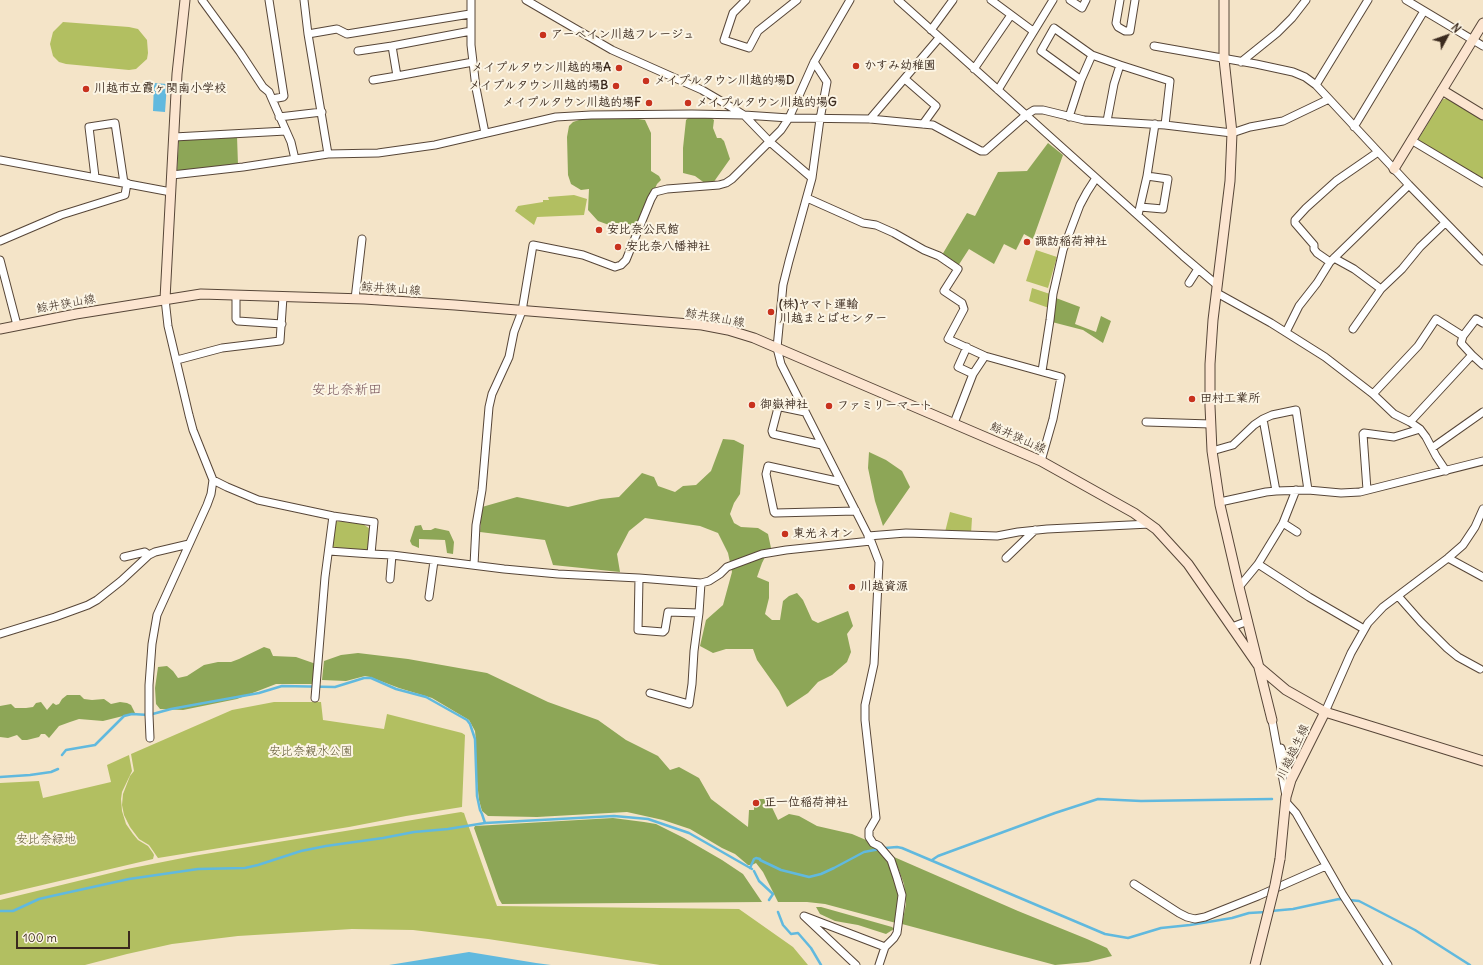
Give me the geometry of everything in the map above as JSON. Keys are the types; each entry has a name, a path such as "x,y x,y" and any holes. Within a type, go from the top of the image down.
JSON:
{"main road":[{"path":"165,299 177,74 184,0"},
{"path":"1224,0 1224,59 1232,133 1230,181 1213,320 1210,364 1212,451 1220,502 1239,587 1272,720"},
{"path":"1394,170 1483,24"},
{"path":"1442,90 1483,115"},
{"name":"鯨井狭山線","path":"0,329 165,299 201,294 355,299 702,325 728,330 754,338 1040,460 1120,504 1150,524 1177,551 1188,564 1260,668 1286,690 1325,712"},
{"path":"1325,712 1483,761"},
{"name":"川越越生線","path":"1255,965 1274,891 1280,859 1286,799 1291,780 1325,712"}],"street":[{"path":"202,0 240,52 263,87 269,92 291,142 295,159"},
{"path":"269,0 284,96 272,100"},
{"path":"312,0 303,0 328,154"},
{"path":"471,0 470,14 473,62 476,88 485,134"},
{"path":"526,0 612,50 702,90 744,115 770,142 812,178"},
{"path":"746,0 733,13 724,40 749,48 758,31 797,0"},
{"path":"474,565 476,525 482,490 489,407 492,394 509,357 514,332 522,311 533,245 584,255 615,267 621,265 626,260 655,192 667,189 719,185 726,183 781,130 789,118 814,62 850,0"},
{"path":"898,0 1198,269 1217,289 1325,357 1373,394 1394,414 1420,429 1426,436 1446,471"},
{"path":"931,30 952,0"},
{"path":"992,0 1033,31"},
{"path":"998,90 1053,0"},
{"path":"1070,0 1082,8 1086,0"},
{"path":"1120,0 1116,23 1118,27 1125,31 1130,31 1135,0"},
{"path":"1241,62 1277,33 1292,18 1306,0"},
{"path":"1316,85 1368,0"},
{"path":"1406,0 1483,46"},
{"path":"1354,127 1424,11"},
{"path":"308,34 337,29 347,34 470,14"},
{"path":"974,69 1011,15"},
{"path":"1081,80 1041,51 1054,28 1092,55 1170,81 1165,125"},
{"path":"358,51 471,31"},
{"path":"870,119 939,38"},
{"path":"392,46 397,76"},
{"path":"1154,46 1293,72 1305,77 1316,85 1409,186 1483,261"},
{"path":"1070,117 1081,80 1092,55"},
{"path":"373,80 473,62"},
{"path":"814,62 822,72 827,82 820,119 812,178 789,261 784,286 776,348 781,364 870,539 878,562 874,664 865,705 865,720 876,818 869,830 869,836 873,843 879,846 891,860 902,895 897,933 885,947 878,965"},
{"path":"1107,121 1114,84 1120,65"},
{"path":"905,79 936,106 923,124"},
{"path":"172,175 243,167 328,154 378,153 435,145 529,123 565,117 591,115 692,114 820,119 870,119 933,125 981,151 985,151 1026,115 1034,110 1043,110 1070,117 1155,124 1232,133 1250,127 1283,121 1329,99"},
{"path":"279,117 322,112"},
{"path":"0,241 61,215 125,195 125,183 115,122 89,127 95,177"},
{"path":"1138,215 1147,176 1155,124"},
{"path":"174,137 286,131"},
{"path":"1411,140 1483,183"},
{"path":"1378,152 1336,181 1306,208 1295,220 1295,223 1314,245 1314,249 1317,253 1354,269 1381,289"},
{"path":"0,160 171,192"},
{"path":"1140,208 1163,209 1168,179 1147,176"},
{"path":"1042,371 1053,294 1063,250 1080,205 1096,178"},
{"path":"1286,332 1299,306 1317,283 1332,260 1409,186"},
{"path":"807,198 862,223 876,225 894,232 924,250 939,256 958,269 944,291 962,303 964,309 948,339 985,356 1061,377 1053,419 1040,460"},
{"path":"1353,330 1381,289 1420,247 1445,223"},
{"path":"355,299 362,239"},
{"path":"0,260 17,325"},
{"path":"1189,283 1198,269"},
{"path":"236,295 236,319 238,321 282,324"},
{"path":"176,360 222,348 280,341 283,297"},
{"path":"150,738 149,685 155,625 161,606 207,505 211,494 213,480 193,430 168,326 165,299"},
{"path":"1373,394 1418,346 1436,319 1462,336"},
{"path":"1483,323 1476,319 1462,336 1461,343 1483,365"},
{"path":"967,347 958,367 973,374"},
{"path":"1410,422 1472,355"},
{"path":"954,423 973,374 985,356"},
{"path":"805,412 781,407 778,408 772,431 773,434 822,445"},
{"path":"1212,451 1233,445 1254,425 1272,414 1296,410 1308,490"},
{"path":"1432,448 1483,412"},
{"path":"1263,419 1276,491"},
{"path":"1146,422 1211,424"},
{"path":"1367,490 1363,434 1394,437 1420,429"},
{"path":"1220,502 1276,491 1308,490 1341,493 1367,490 1483,461"},
{"path":"842,482 768,466 766,474 775,513 856,511"},
{"path":"213,480 258,500 333,516 374,522 371,554"},
{"path":"1239,587 1258,564 1283,523 1296,490"},
{"path":"1325,712 1351,653 1364,629 1376,614 1463,545 1471,534 1483,509"},
{"path":"316,695 325,577 333,516"},
{"path":"1283,523 1297,532"},
{"path":"329,551 392,555 558,574 701,583 709,581 720,574 727,567 762,554 906,534 997,536 1036,530 1150,524"},
{"path":"1006,558 1036,530"},
{"path":"0,634 55,617 92,602 121,581 149,555 155,552 189,544"},
{"path":"124,557 145,552 149,555"},
{"path":"390,579 392,555"},
{"path":"1448,558 1483,577"},
{"path":"429,597 434,561"},
{"path":"1258,564 1309,597 1364,629"},
{"path":"639,578 638,630 663,632 665,630 668,612 699,613"},
{"path":"650,693 689,704 701,583"},
{"path":"1398,596 1447,648 1458,657 1480,669"},
{"path":"1232,628 1248,621"},
{"path":"1272,720 1291,780"},
{"path":"1272,720 1286,799 1296,813 1343,895 1388,965"},
{"path":"1134,884 1179,913 1187,917 1195,918 1205,916 1258,896 1326,866"},
{"path":"856,965 804,916 885,947"}],"green space":[{"path":"63,22 138,29 147,40 147,59 136,69 129,70 59,62 53,56 50,44 53,32"},
{"path":"1443,99 1448,99 1483,119 1483,180 1419,141 1419,138"},
{"path":"689,117 710,117 714,120 713,128 717,138 721,138 724,141 730,159 713,183 706,184 695,176 683,173 683,148 686,120"},
{"path":"632,118 645,120 651,133 651,171 659,176 661,180 657,184 634,234 598,221 588,210 589,189 581,190 571,184 568,175 567,137 569,126 573,122 582,119"},
{"path":"237,136 238,165 177,172 179,139"},
{"path":"1048,143 1063,155 1033,239 1024,234 1016,250 1004,244 994,264 969,249 958,266 942,255 967,213 975,216 998,172 1027,171"},
{"path":"574,195 587,199 584,215 537,217 534,225 515,211 518,206 543,202 543,200 549,200 548,197"},
{"path":"1036,250 1057,257 1048,288 1026,281"},
{"path":"1032,288 1050,294 1049,308 1029,301"},
{"path":"1056,298 1080,307 1075,324 1096,332 1101,316 1111,321 1103,343 1083,330 1052,322"},
{"path":"723,439 734,440 744,445 740,494 734,503 730,514 734,523 741,527 758,528 768,534 771,548 762,563 757,577 769,582 769,598 765,614 772,620 780,620 783,601 789,596 797,593 803,600 812,620 818,623 848,611 853,626 847,634 851,652 847,662 832,675 818,682 808,693 787,707 779,691 757,660 753,649 726,649 713,653 700,646 706,620 723,605 732,572 728,553 718,533 700,526 645,518 629,531 617,554 620,572 553,565 545,540 480,532 482,507 517,497 568,507 601,499 619,497 642,473 654,477 658,486 675,492 683,486 696,485 711,471"},
{"path":"869,452 886,460 902,471 910,487 883,526 875,501 868,468"},
{"path":"950,512 972,518 971,534 945,532"},
{"path":"335,521 363,524 370,529 367,552 332,548"},
{"path":"421,525 423,530 431,530 435,528 449,531 454,542 453,554 447,553 445,540 419,539 419,548 412,545 410,541 415,526"},
{"path":"264,647 270,649 273,656 296,657 316,664 315,684 276,684 237,699 183,710 160,709 156,704 155,688 158,667 167,666 178,678 187,676 204,665 218,662 231,662"},
{"path":"358,653 408,659 487,673 548,702 598,720 626,740 658,756 670,770 679,767 699,778 711,799 748,827 749,810 754,810 754,799 768,799 778,820 789,814 799,816 817,826 852,834 866,840 879,850 889,865 898,895 896,923 825,904 807,902 778,902 763,872 756,863 748,865 735,854 690,829 663,820 627,812 537,817 488,816 482,811 479,800 476,772 475,731 469,720 432,698 370,677 365,676 346,681 322,680 324,661 341,655"},
{"path":"67,695 80,695 84,699 92,700 104,699 111,704 120,702 127,703 131,705 135,713 103,721 79,719 59,726 49,738 45,734 41,734 39,737 27,740 22,740 17,735 8,738 0,737 0,706 11,704 15,708 26,708 33,707 36,703 41,702 47,710 53,703 56,705 59,704"},
{"name":"安比奈親水公園","path":"274,702 321,702 323,720 384,729 387,714 462,733 465,735 462,807 158,858 149,845 139,839 130,827 124,815 122,805 123,794 130,776 134,771 131,754 232,710"},
{"name":"安比奈緑地","path":"129,755 132,771 122,792 122,811 126,824 138,840 148,846 154,855 153,859 0,895 0,783 39,781 43,798 111,782 107,765"},
{"path":"461,812 464,813 497,906 739,909 793,947 808,965 660,965 488,939 413,930 352,929 238,936 172,944 85,965 0,965 0,900 127,869 193,856"},
{"path":"613,818 656,824 684,838 743,874 762,902 502,904 474,828 475,826"},
{"path":"894,857 1107,948 1112,956 1088,962 1055,965 902,924 906,904 904,884"},
{"path":"816,907 821,907 892,927 894,929 886,934 858,925 835,921 820,914"}],"water":[{"path":"154,83 167,84 165,112 153,111"},
{"path":"469,952 536,963 551,965 389,965"}],"waterway":[{"path":"62,755 66,750 95,745 124,716 132,714 149,715 171,709 259,693 282,686 335,687 364,678 371,678 396,689 426,697 467,720 470,724 475,739 477,796 485,823"},
{"path":"0,777 30,775 51,772 58,769"},
{"path":"932,860 938,856 1055,813 1098,799 1141,801 1272,799"},
{"path":"0,911 13,911 39,899 129,879 198,869 245,868 301,851 326,846 414,832 448,829 485,823 614,816 648,819 689,833 752,869"},
{"path":"885,848 902,848 1105,934 1128,938 1161,928 1232,918 1249,913 1266,912"},
{"path":"760,860 781,870 809,877 821,874 864,852 880,849"},
{"path":"750,868 754,859 760,859"},
{"path":"754,871 759,881 773,894 769,900"},
{"path":"1271,911 1293,909 1339,899 1359,901 1415,930 1470,965"},
{"path":"778,912 783,925 791,934 798,933 811,948 821,965"}],"place":[{"name":"アーベイン川越フレージュ","path":"543,35"},
{"name":"かすみ幼稚園","path":"856,66"},
{"name":"メイプルタウン川越的場A","path":"619,68"},
{"name":"メイプルタウン川越的場D","path":"646,81"},
{"name":"メイプルタウン川越的場B","path":"616,86"},
{"name":"川越市立霞ヶ関南小学校","path":"86,89"},
{"name":"メイプルタウン川越的場F","path":"649,103"},
{"name":"メイプルタウン川越的場G","path":"688,103"},
{"name":"安比奈公民館","path":"599,230"},
{"name":"諏訪稲荷神社","path":"1027,242"},
{"name":"安比奈八幡神社","path":"618,247"},
{"name":"(株)ヤマト運輸 川越まとばセンター","path":"771,312"},
{"name":"田村工業所","path":"1192,399"},
{"name":"御嶽神社","path":"752,405"},
{"name":"ファミリーマート","path":"829,406"},
{"name":"東光ネオン","path":"785,534"},
{"name":"川越資源","path":"852,587"},
{"name":"正一位稲荷神社","path":"756,803"}],"district":[{"name":"安比奈新田","path":"347,390"}]}
